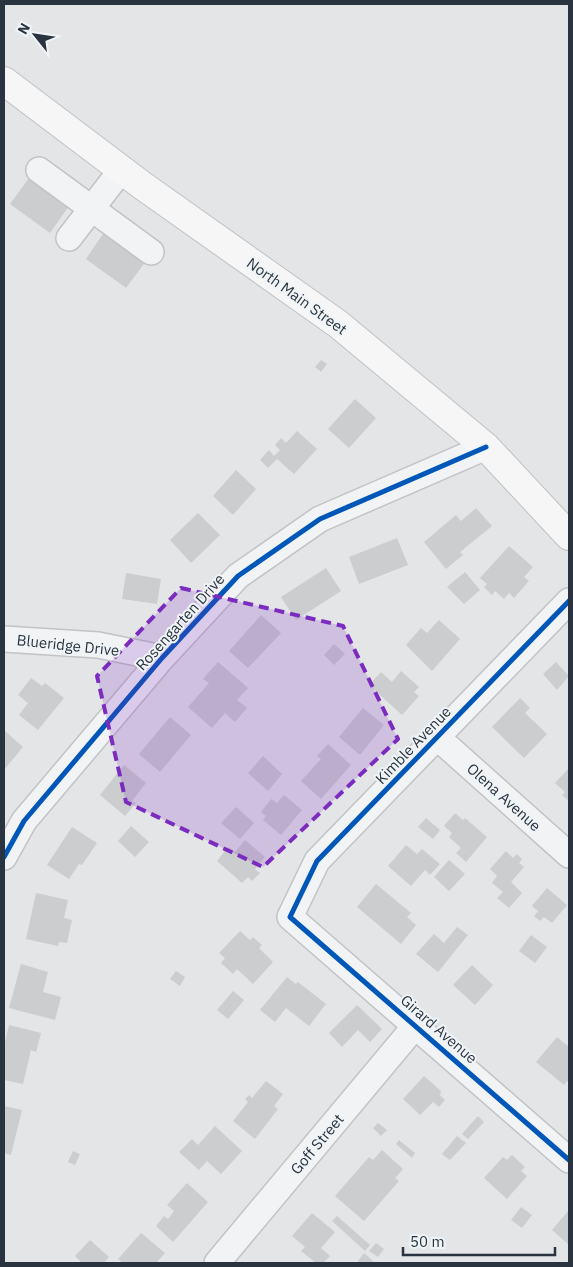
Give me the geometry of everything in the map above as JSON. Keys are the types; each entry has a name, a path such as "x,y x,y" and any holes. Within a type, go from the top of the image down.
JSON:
{"main road":[{"name":"North Main Street","path":"4,81 122,170 338,324 486,446 569,536"}],"street":[{"path":"39,170 151,252"},
{"path":"69,238 122,170"},
{"name":"Rosengarten Drive","path":"4,857 24,821 162,658 238,576 320,519 486,446"},
{"name":"Kimble Avenue","path":"290,917 317,861 569,601"},
{"name":"Blueridge Drive","path":"4,638 98,645 162,658"},
{"name":"Olena Avenue","path":"438,738 569,855"},
{"name":"Girard Avenue","path":"290,917 569,1160"},
{"name":"Goff Street","path":"218,1263 416,1025"}],"highlighted area":[{"path":"181,588 343,626 398,739 263,867 126,802 97,676"}],"building":[{"path":"29,178 69,206 50,233 10,204"},
{"path":"105,231 146,261 126,288 86,259"},
{"path":"321,360 327,364 321,372 315,367"},
{"path":"355,399 376,418 349,448 328,429"},
{"path":"297,431 317,449 294,474 277,459 268,468 260,460 269,450 274,456 280,450 275,445 281,438 286,443"},
{"path":"236,470 256,489 233,515 213,496"},
{"path":"476,508 492,526 460,552 463,555 446,569 424,542 456,515 461,521"},
{"path":"198,513 220,535 191,563 170,540"},
{"path":"397,538 408,565 359,584 349,557"},
{"path":"509,546 533,567 524,577 529,581 514,598 509,593 504,599 495,591 492,595 484,587 487,584 480,578"},
{"path":"326,568 341,591 296,620 281,597"},
{"path":"465,572 480,590 464,604 447,587"},
{"path":"126,573 161,579 157,604 122,599"},
{"path":"261,615 281,633 248,668 229,651"},
{"path":"439,620 460,639 432,671 406,645 421,628 427,633"},
{"path":"334,644 345,654 334,665 324,655"},
{"path":"218,662 248,688 237,700 247,708 235,722 225,713 212,728 188,707 209,683 203,679"},
{"path":"556,662 569,676 557,690 543,674"},
{"path":"401,671 419,687 414,692 419,696 402,715 369,685 381,672 392,682"},
{"path":"31,678 42,686 45,683 64,698 38,730 19,715 28,703 18,695"},
{"path":"520,698 530,708 525,713 547,734 524,758 492,727"},
{"path":"363,708 384,725 360,755 339,737"},
{"path":"170,717 191,735 160,772 139,754"},
{"path":"4,730 23,747 4,770"},
{"path":"328,744 351,765 321,799 301,781 321,759 317,756"},
{"path":"263,756 282,774 268,791 248,773"},
{"path":"124,765 146,783 132,801 136,803 125,816 100,795"},
{"path":"569,768 569,801 562,795 565,792 555,783"},
{"path":"284,795 302,810 281,835 263,820 266,816 261,812 271,799 277,803"},
{"path":"236,807 254,823 240,839 221,823"},
{"path":"455,813 463,820 465,818 487,837 466,862 456,853 461,848 449,837 452,833 444,826"},
{"path":"426,818 440,830 433,839 418,827"},
{"path":"131,826 149,842 135,857 118,841"},
{"path":"72,827 97,843 82,865 79,864 69,879 47,865"},
{"path":"245,840 265,857 255,869 260,873 252,881 248,877 242,883 217,861 228,847 235,852"},
{"path":"406,845 417,854 422,849 440,864 430,875 425,870 411,886 388,866"},
{"path":"506,851 513,858 517,854 522,859 519,863 524,867 511,882 522,893 509,908 497,898 503,892 492,883 497,876 490,869"},
{"path":"449,860 465,874 449,891 434,877"},
{"path":"376,884 411,913 407,917 416,925 401,944 357,907"},
{"path":"547,888 567,905 552,923 544,917 540,921 534,916 538,911 532,906"},
{"path":"36,893 68,900 64,918 72,920 67,943 59,942 58,946 26,939"},
{"path":"457,927 468,935 438,972 416,954 434,934 444,943"},
{"path":"240,931 250,940 253,937 262,945 259,948 273,962 253,984 237,969 233,974 221,963 225,958 219,953"},
{"path":"531,935 547,947 535,963 519,951"},
{"path":"21,964 48,972 43,992 61,997 55,1020 9,1008"},
{"path":"472,965 493,985 475,1005 453,985"},
{"path":"176,971 185,977 180,986 170,979"},
{"path":"287,977 296,984 298,982 326,1004 309,1026 286,1008 275,1022 260,1010"},
{"path":"233,991 244,1000 228,1019 217,1010"},
{"path":"357,1005 382,1029 370,1042 358,1030 342,1047 329,1033"},
{"path":"9,1025 41,1033 36,1052 31,1050 23,1084 4,1080 4,1046"},
{"path":"557,1037 569,1047 569,1083 567,1081 564,1085 536,1062"},
{"path":"424,1076 441,1091 440,1095 445,1100 439,1107 433,1102 420,1115 403,1099"},
{"path":"266,1081 283,1094 274,1106 278,1109 255,1139 233,1121 248,1102 245,1099 249,1095 252,1098"},
{"path":"4,1106 22,1110 11,1155 4,1153"},
{"path":"478,1116 484,1122 468,1139 462,1134"},
{"path":"378,1123 387,1130 381,1136 373,1128"},
{"path":"215,1126 242,1151 221,1174 207,1161 199,1170 179,1152 192,1139 198,1145"},
{"path":"457,1136 466,1143 450,1160 442,1154"},
{"path":"399,1140 415,1153 412,1158 396,1144"},
{"path":"382,1150 403,1169 395,1178 399,1181 364,1221 335,1196 369,1157 373,1160"},
{"path":"73,1151 80,1154 75,1165 68,1162"},
{"path":"512,1155 525,1167 521,1171 527,1176 507,1199 484,1178 503,1157 507,1160"},
{"path":"187,1183 208,1202 173,1242 156,1226 164,1216 168,1219 174,1211 167,1205"},
{"path":"521,1207 532,1215 522,1228 511,1220"},
{"path":"569,1210 569,1245 552,1230"},
{"path":"312,1213 335,1232 321,1248 330,1256 323,1263 316,1263 301,1251 305,1247 292,1236"},
{"path":"337,1216 370,1245 365,1251 332,1221"},
{"path":"141,1233 165,1253 156,1263 123,1263 118,1259"},
{"path":"90,1240 109,1257 104,1263 82,1263 75,1256"},
{"path":"376,1243 384,1249 378,1257 369,1251"},
{"path":"364,1253 373,1261 371,1263 360,1263 358,1261"}],"cycle path":[{"path":"4,857 24,821 162,658 238,576 320,519 486,447"},
{"path":"569,601 317,861 290,917 569,1160"}]}
